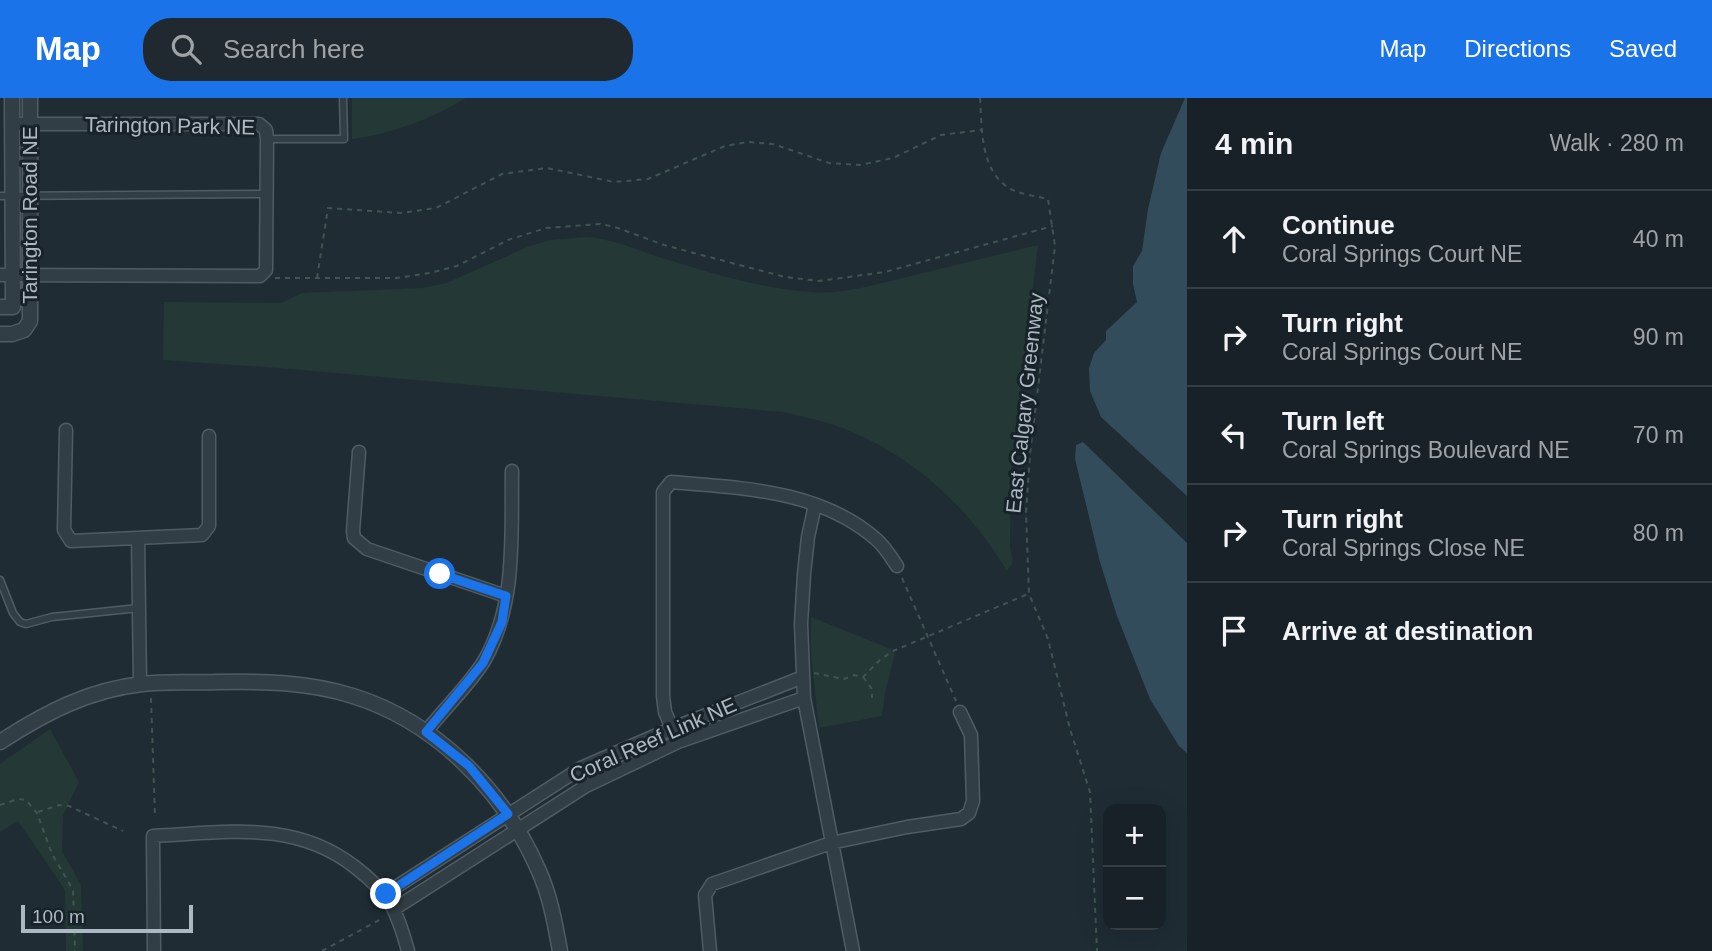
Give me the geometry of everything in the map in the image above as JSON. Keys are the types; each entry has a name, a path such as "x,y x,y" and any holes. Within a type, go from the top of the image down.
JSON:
{"street":[{"name":"Tarington Road NE","path":"6,307 6,196 12,98"},
{"name":"Tarington Road NE","path":"0,334 24,330 30,321 30,98"},
{"name":"Tarington Park NE","path":"12,124 259,124 266,130 267,139 267,270"},
{"path":"7,275 260,276 267,270"},
{"path":"66,430 64,530 71,541 202,535 209,526 209,436"},
{"path":"359,452 353,531 355,538 367,549 506,596"},
{"path":"426,732 483,663 502,622 510,569 512,471"},
{"path":"678,742 665,712 663,696 663,492 671,482 755,489 786,495 815,505 852,520 880,542 897,566"},
{"path":"815,505 808,537 801,624 808,674 804,698 853,951"},
{"path":"138,538 140,684"},
{"name":"Coral Reef Link NE","path":"386,894 581,768 673,727 808,674"},
{"path":"0,742 56,708 89,696 140,684 258,682 313,687 352,696 394,711 469,766 508,814 539,870 552,910 560,951"},
{"name":"Coral Reef Link NE","path":"390,913 586,786 678,742 804,698"},
{"path":"710,951 705,895 712,884 831,843 906,827 961,819 970,813 974,801 971,735 960,712"},
{"path":"154,951 153,836 265,832 299,837 324,846 344,858 386,894 390,913 408,951"}],"lane":[{"path":"267,139 344,139 343,98"},
{"path":"6,196 268,194"},
{"path":"0,580 13,613 20,622 26,624 52,617 139,608"}],"path":[{"name":"East Calgary Greenway","path":"980,98 982,130 989,166 1006,187 1048,199 1054,226 1053,270 1026,513 1029,594 1048,639 1070,729 1090,792 1097,951"},
{"path":"317,278 328,208 401,214 436,208 502,174 547,168 614,183 648,179 725,146 748,142 773,144 829,163 860,165 893,158 941,135 982,130"},
{"path":"267,270 276,278 396,278 430,274 457,266 508,240 545,228 600,224 664,245 785,277 819,281 885,272 1054,226"},
{"path":"897,566 960,712"},
{"path":"863,677 880,660 893,652 1029,594"},
{"path":"808,674 844,679 863,677 872,689 872,698"},
{"path":"151,698 155,817"},
{"path":"0,805 18,799 26,800 37,813 52,854 73,890 75,951"},
{"path":"37,813 59,805 69,806 123,831"},
{"path":"322,951 390,913"}],"green space":[{"path":"352,98 466,98 411,125 352,139"},
{"path":"587,237 617,243 737,280 774,288 818,292 870,286 1038,245 1011,471 1010,547 1013,562 1007,571 973,523 932,482 885,448 813,419 783,412 163,360 164,302 281,303 302,293 422,288 447,283 527,247 550,240"},
{"path":"811,617 891,649 895,654 882,716 819,728 811,654"},
{"path":"50,729 79,782 63,815 62,851 81,885 83,951 66,951 65,890 18,821 0,832 0,764"}],"water":[{"path":"1185,98 1187,496 1101,417 1090,391 1089,368 1094,353 1106,340 1106,331 1137,302 1133,266 1142,251 1148,209 1161,153"},
{"path":"1083,442 1187,543 1187,753 1179,746 1150,699 1117,616 1100,562 1075,459 1076,445"}],"route":[{"path":"386,894 508,814 469,766 426,732 483,663 502,622 506,596 440,574"}]}
